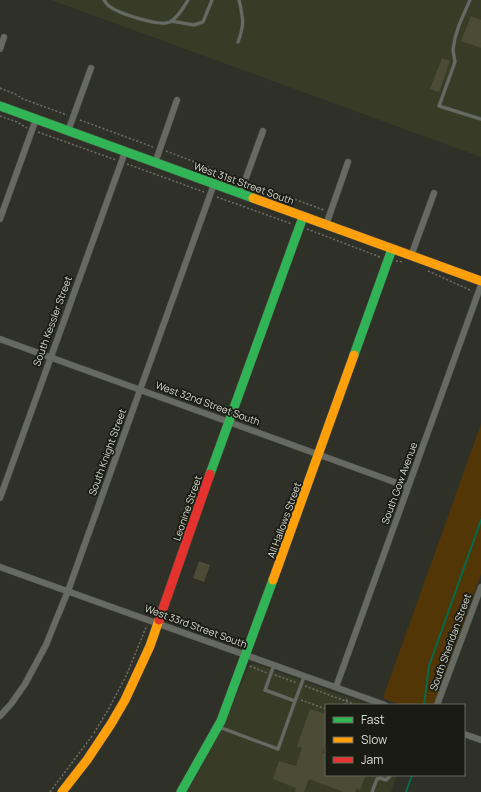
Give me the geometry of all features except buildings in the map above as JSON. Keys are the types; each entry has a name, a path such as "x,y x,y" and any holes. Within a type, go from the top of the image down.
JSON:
{"street":[{"path":"0,49 4,37"},
{"path":"68,131 91,68"},
{"path":"155,163 177,100"},
{"name":"West 31st Street South","path":"0,106 392,249 409,259 481,281"},
{"path":"0,219 36,119"},
{"path":"240,194 263,131"},
{"name":"South Kessler Street","path":"0,498 125,152"},
{"path":"326,225 348,162"},
{"name":"South Knight Street","path":"0,716 17,696 32,672 46,645 68,591 214,184"},
{"path":"409,259 434,193"},
{"name":"Leonine Street","path":"62,792 69,785 111,724 125,700 150,646 303,217"},
{"name":"All Hallows Street","path":"181,792 221,721 319,455 392,249"},
{"name":"South Gow Avenue","path":"336,687 481,285"},
{"name":"West 32nd Street South","path":"0,339 408,487"},
{"name":"West 33rd Street South","path":"0,567 382,704"},
{"name":"South Sheridan Street","path":"437,704 481,587"},
{"path":"465,734 481,740"}],"lane":[{"path":"104,0 108,5 115,9 147,21 194,25 203,22 212,0"},
{"path":"171,22 188,0"},
{"path":"238,0 243,20 243,30 238,42"},
{"path":"470,0 455,38 453,50 454,62 439,106 481,119"},
{"path":"274,665 265,690 296,699"},
{"path":"218,726 278,749 304,676"},
{"path":"372,792 377,779 380,778 386,780 390,776"}],"path":[{"path":"0,116 17,122 25,128 300,226 389,260 401,262 409,259"},
{"path":"427,271 478,293"},
{"path":"50,792 94,735 127,674 147,625"},
{"path":"296,699 325,709"},
{"path":"345,704 347,699"}],"shaded area":[{"path":"51,0 481,0 481,157"},
{"path":"481,424 481,574 434,704 398,704 383,698"},
{"path":"249,665 259,665 365,704 325,704 325,776 397,776 391,792 187,792 227,718"}],"waterway":[{"path":"424,704 429,666 481,520"},
{"path":"406,792 412,776"}],"traffic: fast":[{"path":"0,106 253,198"},
{"path":"210,474 303,217"},
{"path":"354,355 392,249"},
{"path":"181,792 221,721 273,580"}],"traffic: slow":[{"path":"253,198 481,281"},
{"path":"273,580 354,355"},
{"path":"62,792 87,760 125,700 150,646 159,620"}],"traffic: jam":[{"path":"159,620 210,474"}]}
